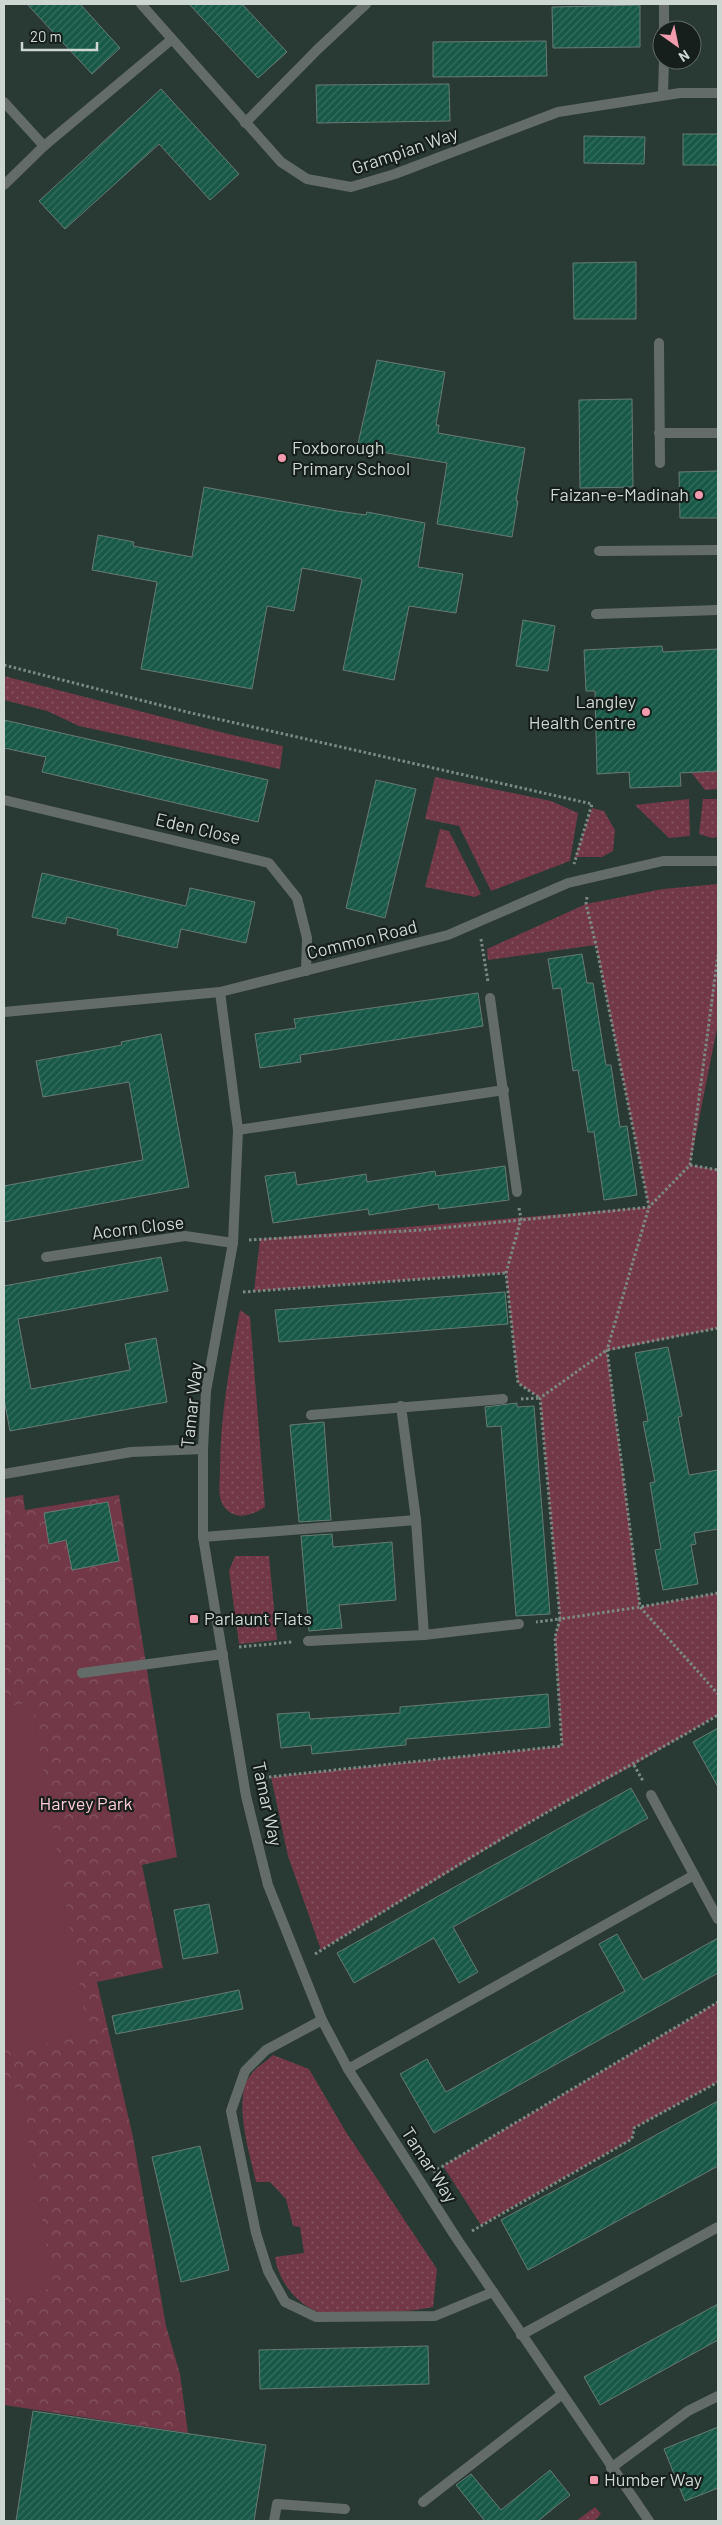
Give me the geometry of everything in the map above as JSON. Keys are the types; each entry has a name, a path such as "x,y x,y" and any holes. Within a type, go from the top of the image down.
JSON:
{"street":[{"name":"Grampian Way","path":"141,4 280,162 307,178 351,187 395,174 558,112 663,95 718,93"},
{"path":"245,123 318,49 366,4"},
{"path":"664,4 664,20"},
{"path":"4,185 44,146 171,40"},
{"path":"663,95 664,70"},
{"path":"4,102 44,146"},
{"path":"659,343 660,463"},
{"path":"659,433 718,433"},
{"path":"599,551 718,550"},
{"path":"596,614 718,610"},
{"name":"Eden Close","path":"4,800 269,863 298,898 307,938 306,971"},
{"name":"Common Road","path":"4,1012 220,992 448,934 568,883 663,861 718,861"},
{"name":"Tamar Way","path":"220,992 238,1130 233,1242 206,1391 203,1449 204,1538 244,1780 268,1885 322,2020 348,2069 492,2292 610,2468 649,2521"},
{"path":"490,998 517,1192"},
{"path":"238,1130 504,1090"},
{"name":"Acorn Close","path":"46,1257 185,1236 233,1242"},
{"path":"311,1415 502,1399"},
{"path":"401,1406 416,1520 424,1635"},
{"path":"4,1474 130,1452 203,1449"},
{"path":"204,1538 416,1520"},
{"path":"308,1641 424,1635 519,1624"},
{"path":"82,1673 222,1651"},
{"path":"651,1795 718,1919"},
{"path":"348,2069 694,1876"},
{"path":"322,2020 266,2050 245,2071 231,2111 256,2233 268,2271 285,2302 316,2317 435,2316 492,2292"},
{"path":"521,2335 718,2227"},
{"path":"423,2502 561,2395"},
{"path":"610,2468 688,2411 718,2396"},
{"path":"274,2521 277,2504 345,2509"}],"path":[{"path":"4,665 187,712 592,804 568,883"},
{"path":"592,877 586,904 649,1207 607,1350 640,1607 718,1694"},
{"path":"478,921 490,998"},
{"path":"233,1242 422,1230 649,1207 690,1165 718,955"},
{"path":"690,1165 718,1170"},
{"path":"517,1192 521,1219 506,1273 518,1384 540,1398"},
{"path":"224,1293 506,1273"},
{"path":"540,1398 607,1350 718,1328"},
{"path":"244,1780 562,1746 555,1638 560,1619 540,1398"},
{"path":"519,1624 640,1607 718,1593"},
{"path":"222,1651 308,1641"},
{"path":"299,1964 462,1862 718,1715"},
{"path":"419,2180 718,2002"},
{"path":"457,2239 632,2138 634,2128 718,2082"}],"green space":[{"path":"4,676 232,735 283,746 280,769 79,726 47,711 4,700"},
{"path":"718,771 718,789 705,790 691,772"},
{"path":"435,777 551,801 578,813 570,861 491,891 459,826 425,819"},
{"path":"689,799 690,836 669,838 635,805"},
{"path":"703,799 718,799 718,837 712,838 699,834"},
{"path":"592,808 604,811 615,830 613,851 602,857 575,857"},
{"path":"440,829 449,831 481,894 475,897 425,887"},
{"path":"718,884 718,1023 690,1165 718,1170 718,1328 607,1351 640,1607 718,1593 718,1715 634,1765 546,1813 321,1950 288,1856 271,1777 562,1746 555,1637 560,1619 540,1398 518,1383 506,1273 254,1291 260,1239 649,1207 596,945 488,960 487,949 586,904 663,889"},
{"path":"240,1310 250,1317 265,1507 241,1516 235,1515 225,1508 220,1498 219,1490 224,1410"},
{"name":"Harvey Park","path":"23,1495 25,1510 119,1495 177,1857 142,1865 163,1968 97,1982 133,2137 166,2326 180,2374 188,2433 4,2405 4,1547 6,1545 4,1542 4,1498"},
{"path":"235,1556 269,1556 277,1640 239,1644 229,1571"},
{"path":"32,1702 88,2036 4,2050 4,1707"},
{"path":"718,2002 718,2082 634,2128 632,2139 481,2225 443,2166"},
{"path":"273,2055 309,2069 346,2132 437,2269 433,2307 337,2316 325,2314 304,2305 288,2288 282,2278 275,2257 304,2253 300,2227 293,2226 286,2199 270,2182 256,2182 242,2111 246,2083 254,2070"},
{"path":"19,2087 54,2288 4,2296 4,2089"},
{"path":"595,2507 601,2514 594,2521 576,2521"}],"building":[{"path":"27,4 80,4 120,48 92,74"},
{"path":"189,4 242,4 287,52 258,78"},
{"path":"640,5 640,47 553,48 552,7"},
{"path":"546,41 547,76 433,77 433,42"},
{"path":"449,84 450,121 317,123 316,85"},
{"path":"161,89 239,174 210,200 159,144 65,229 39,201"},
{"path":"683,134 718,134 718,165 683,165"},
{"path":"584,136 645,137 644,164 584,163"},
{"path":"636,262 636,319 574,319 573,263"},
{"path":"377,360 445,372 436,425 439,425 438,433 525,448 512,537 437,524 447,463 357,448"},
{"path":"632,399 633,487 580,488 579,400"},
{"name":"Faizan-e-Madinah","path":"718,471 718,518 680,518 679,472"},
{"path":"204,487 337,511 366,515 367,512 425,523 418,567 463,574 456,613 409,606 394,680 343,670 362,579 302,568 294,611 267,606 252,689 141,669 157,582 92,570 98,535 134,542 133,546 192,557"},
{"path":"523,620 555,626 548,671 516,666"},
{"name":"Langley Health Centre","path":"662,646 663,652 718,649 718,771 680,773 681,786 630,788 629,772 597,774 595,691 586,691 584,650"},
{"path":"4,720 268,780 258,822 42,772 46,757 4,748"},
{"path":"376,780 416,789 385,918 346,908"},
{"path":"42,873 186,906 190,888 255,902 246,943 181,929 177,948 117,935 118,929 67,917 65,924 32,917"},
{"path":"582,954 587,983 593,983 606,1065 611,1065 620,1127 627,1126 637,1195 604,1200 594,1132 588,1132 578,1070 573,1071 561,988 553,989 548,959"},
{"path":"478,993 483,1026 300,1055 301,1062 260,1068 255,1034 296,1028 294,1019"},
{"path":"161,1034 189,1187 4,1222 4,1186 143,1160 129,1082 43,1097 36,1061 122,1045 121,1042"},
{"path":"505,1166 509,1200 439,1209 438,1204 369,1215 368,1209 273,1223 265,1176 295,1172 297,1185 366,1174 367,1182 435,1171 436,1176"},
{"path":"161,1257 168,1291 18,1319 31,1389 130,1370 125,1344 156,1338 167,1402 10,1431 4,1399 4,1286"},
{"path":"505,1292 508,1324 279,1342 275,1310"},
{"path":"668,1347 682,1416 678,1417 689,1475 718,1470 718,1529 694,1533 696,1544 691,1545 698,1584 663,1590 655,1550 661,1549 650,1483 655,1482 643,1422 648,1421 635,1353"},
{"path":"517,1403 517,1407 534,1406 550,1614 516,1616 501,1426 487,1427 485,1407"},
{"path":"324,1422 331,1520 299,1522 290,1425"},
{"path":"108,1502 119,1561 72,1570 66,1540 49,1544 44,1513"},
{"path":"332,1534 333,1547 392,1542 396,1600 339,1605 342,1628 309,1631 301,1536"},
{"path":"548,1694 550,1727 406,1739 406,1745 312,1754 311,1745 281,1748 277,1714 309,1712 310,1719 400,1713 400,1707"},
{"path":"718,1728 718,1787 693,1742"},
{"path":"631,1788 648,1818 453,1927 478,1972 459,1983 434,1938 354,1983 337,1953"},
{"path":"209,1904 218,1953 183,1959 174,1910"},
{"path":"617,1934 643,1980 718,1938 718,1973 434,2133 400,2074 427,2059 446,2092 625,1991 599,1944"},
{"path":"239,1990 243,2009 116,2034 112,2016"},
{"path":"718,2101 718,2166 528,2270 501,2220"},
{"path":"200,2146 229,2270 181,2282 152,2157"},
{"path":"718,2304 718,2340 600,2405 584,2377"},
{"path":"428,2346 429,2384 260,2389 259,2350"},
{"path":"33,2411 266,2445 254,2521 16,2521"},
{"path":"718,2427 718,2488 685,2501 664,2449"},
{"path":"550,2470 570,2495 538,2521 485,2521 456,2485 471,2474 501,2510"}],"place":[{"name":"Foxborough Primary School","path":"282,458"},
{"name":"Faizan-e-Madinah","path":"699,495"},
{"name":"Langley Health Centre","path":"646,712"},
{"name":"Parlaunt Flats","path":"194,1619"},
{"name":"Humber Way","path":"594,2480"}]}
